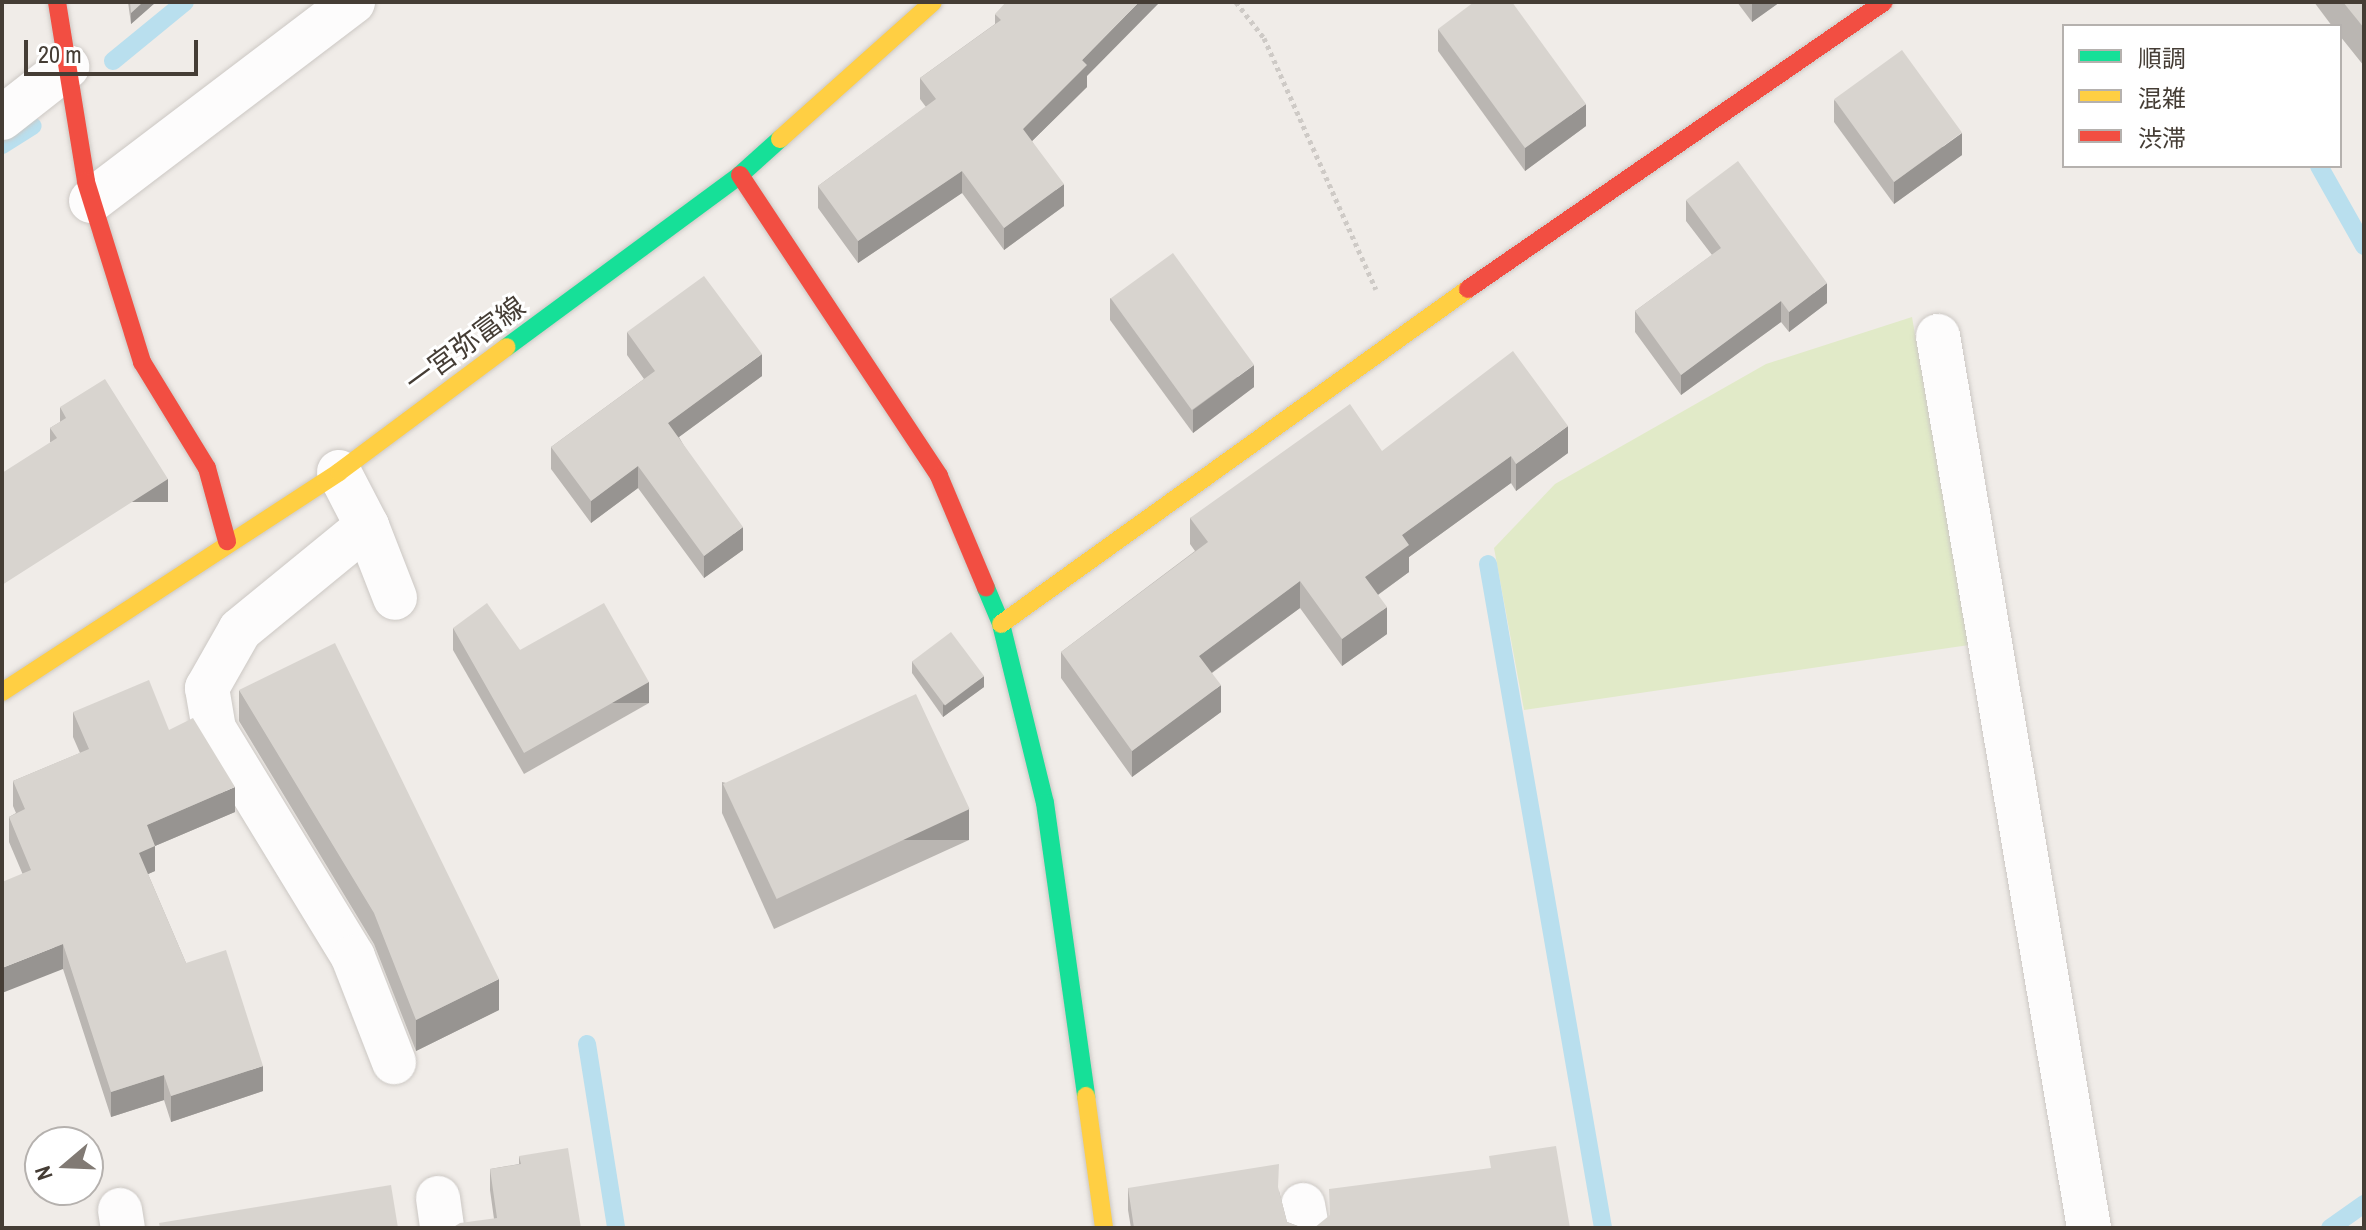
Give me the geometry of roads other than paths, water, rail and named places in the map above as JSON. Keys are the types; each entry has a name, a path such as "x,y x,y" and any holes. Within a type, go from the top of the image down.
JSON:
{"street":[{"path":"57,2 91,201 142,362 207,468 227,541"},
{"path":"91,201 353,2"},
{"name":"一宮弥富線","path":"2,692 227,541 339,472 740,175 933,2"},
{"path":"1001,624 1397,338 1884,2"},
{"path":"2,118 67,67"},
{"path":"740,175 939,476 1001,624 1045,803 1104,1228"},
{"path":"1938,336 2089,1228"},
{"path":"339,472 367,526 395,598"},
{"path":"367,526 240,630 207,688 214,729 353,957 394,1062"}],"waterway":[{"path":"113,61 185,2"},
{"path":"2,145 33,126"},
{"path":"2320,168 2364,246"},
{"path":"1488,564 1603,1228"},
{"path":"587,1044 616,1228"},
{"path":"2330,1228 2364,1204"}]}
